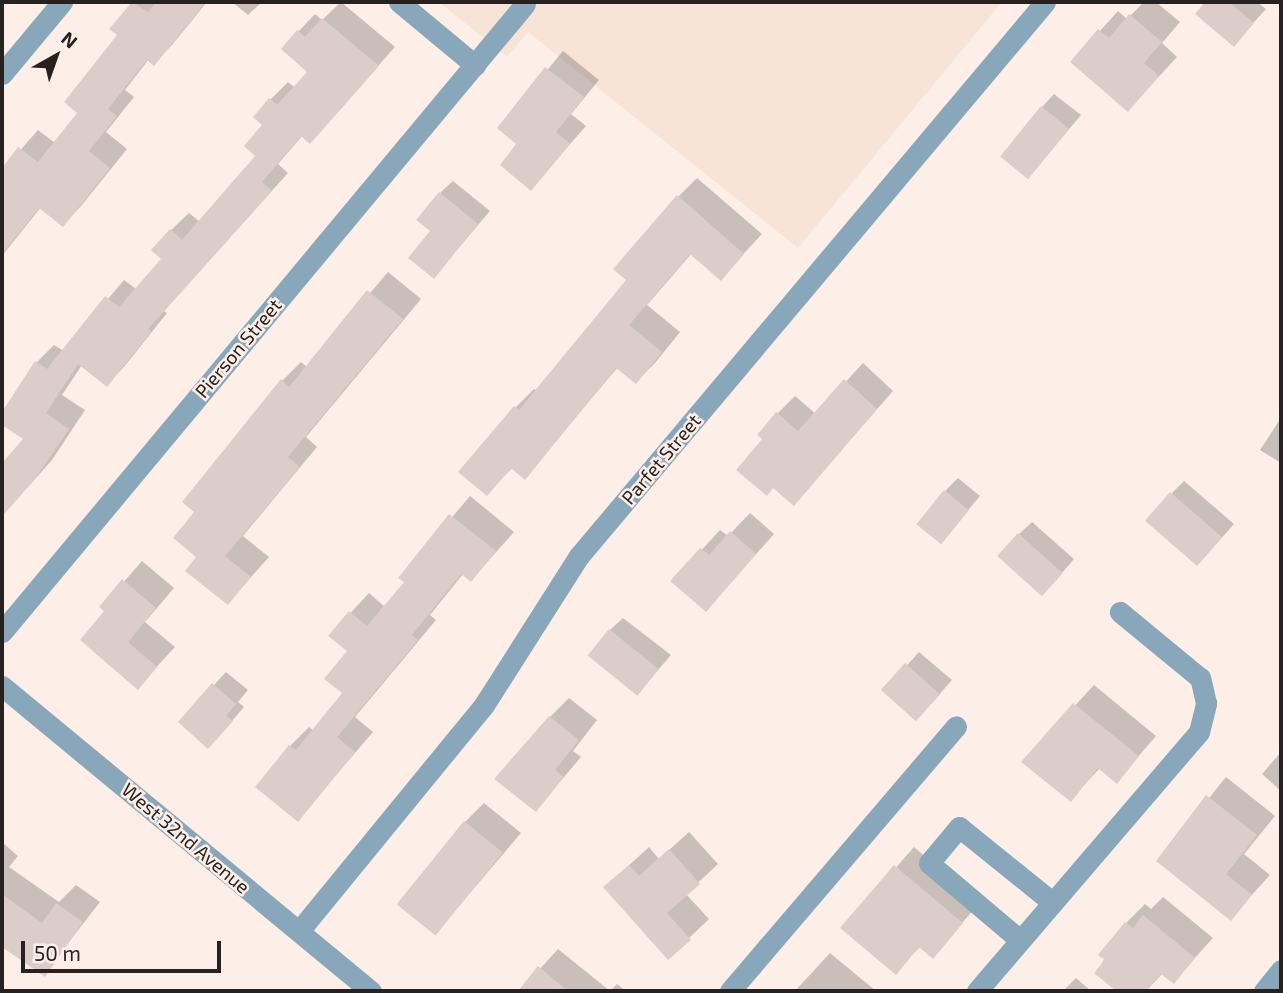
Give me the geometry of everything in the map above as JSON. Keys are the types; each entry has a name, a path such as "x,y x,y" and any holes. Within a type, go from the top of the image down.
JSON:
{"street":[{"path":"2,74 62,2"},
{"path":"399,2 475,65"},
{"name":"Parfet Street","path":"299,931 484,705 579,556 1045,2"},
{"name":"Pierson Street","path":"2,632 525,4"},
{"path":"977,991 1199,732 1206,703 1200,678 1120,612"},
{"name":"West 32nd Avenue","path":"2,685 371,991"},
{"path":"730,991 956,726"},
{"path":"1020,940 929,863 936,854 959,827 1052,902"},
{"path":"1264,991 1281,970"}],"shaded area":[{"path":"439,2 1002,2 798,248 528,32 507,57"}],"building":[{"path":"132,2 148,12 156,2 206,2 154,66 147,60 108,109 117,116 89,151 110,168 63,227 39,208 2,254 2,168 18,147 38,162 77,113 64,102 117,35 109,29"},
{"path":"1205,2 1229,2 1254,23 1234,47 1195,14"},
{"path":"1129,14 1162,42 1144,63 1159,76 1128,112 1070,62 1098,29 1109,38"},
{"path":"322,18 379,66 310,144 301,136 262,182 272,191 148,329 151,332 107,387 78,364 46,413 69,429 35,479 2,516 2,463 23,439 2,425 2,412 35,361 47,369 105,296 119,307 161,259 151,250 170,229 182,240 255,156 244,146 262,125 253,117 269,98 277,105 307,72 281,49 297,30 305,37"},
{"path":"545,67 584,97 556,132 570,144 531,191 500,165 516,144 497,128"},
{"path":"1041,106 1069,129 1028,179 1000,157"},
{"path":"439,192 478,224 434,279 408,258 430,231 416,220"},
{"path":"677,195 744,254 721,281 690,254 629,325 662,352 636,384 616,368 525,480 511,468 487,496 458,472 514,406 519,410 626,280 613,269"},
{"path":"367,290 403,319 288,457 300,467 225,556 251,577 228,605 185,571 196,557 173,538 194,512 182,502 281,379 289,387"},
{"path":"844,379 877,409 794,506 773,488 767,496 736,470 762,439 757,435 776,412 798,431"},
{"path":"944,490 969,510 941,544 916,524"},
{"path":"1170,492 1222,537 1197,566 1145,521"},
{"path":"449,514 496,551 471,582 461,574 412,635 418,640 337,737 355,752 298,822 255,787 289,745 296,750 342,693 324,679 347,651 328,636 349,611 367,626 404,582 398,578"},
{"path":"730,531 756,554 706,612 670,581 700,548 709,555"},
{"path":"1018,533 1063,573 1042,596 997,556"},
{"path":"122,579 156,608 128,642 157,667 138,690 80,640 104,611 99,607"},
{"path":"609,629 659,669 637,696 588,655"},
{"path":"905,663 940,694 916,721 881,690"},
{"path":"212,683 236,704 226,716 233,721 208,749 178,722"},
{"path":"1073,703 1139,756 1117,784 1098,768 1071,802 1021,762"},
{"path":"549,716 579,740 555,770 564,777 536,812 494,779"},
{"path":"1206,795 1257,835 1226,874 1252,895 1231,921 1156,861"},
{"path":"464,821 503,852 436,936 397,904"},
{"path":"669,849 700,884 667,913 691,940 668,960 603,887 629,865 639,876"},
{"path":"894,865 963,923 933,959 919,947 896,975 840,928"},
{"path":"2,894 42,923 56,903 83,922 45,977 2,947"},
{"path":"1143,915 1195,958 1174,984 1161,974 1146,991 1116,991 1094,973 1105,960 1098,955 1125,922 1133,928"},
{"path":"538,966 568,991 518,991"}]}
